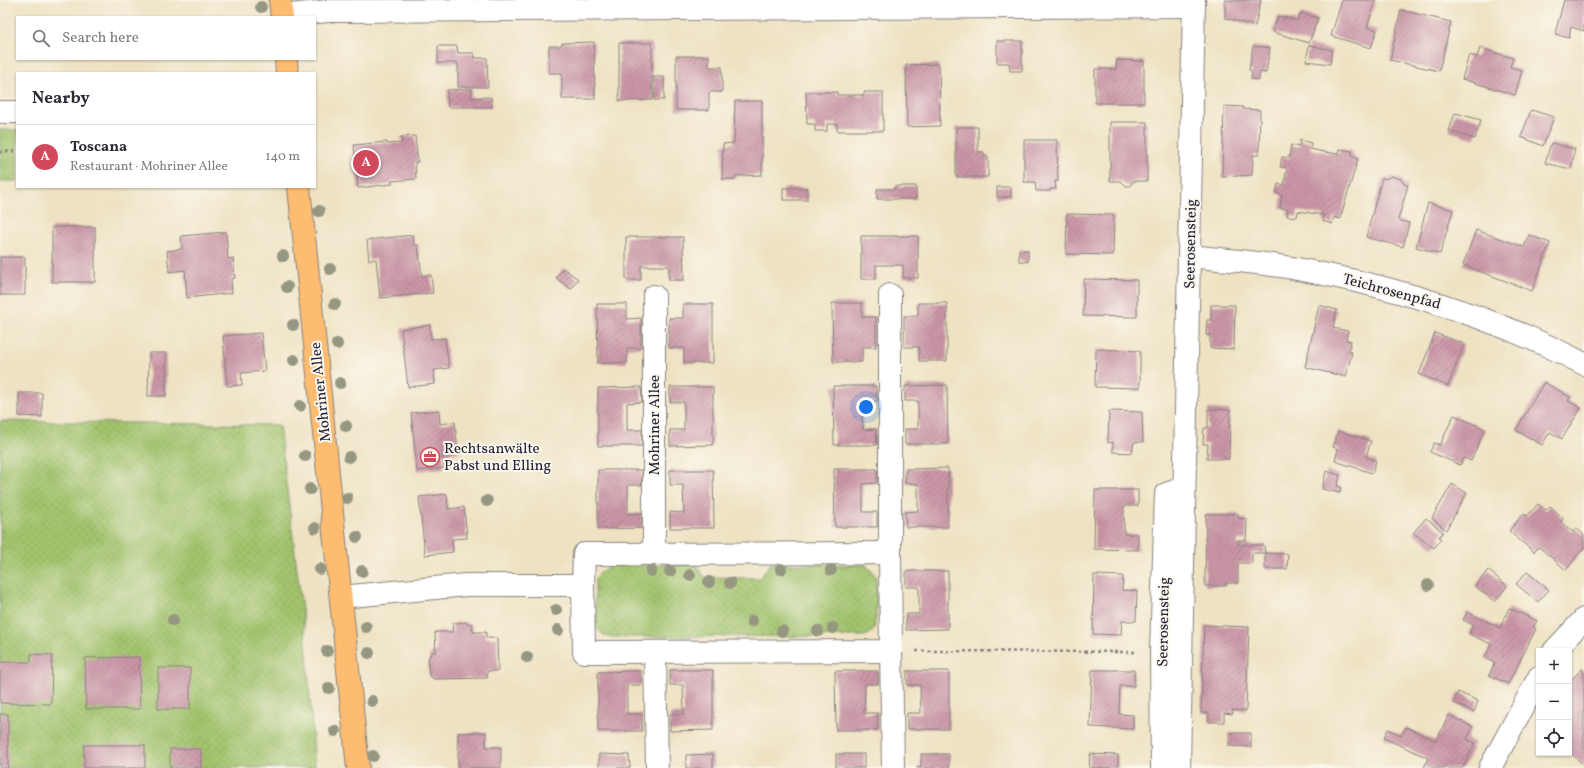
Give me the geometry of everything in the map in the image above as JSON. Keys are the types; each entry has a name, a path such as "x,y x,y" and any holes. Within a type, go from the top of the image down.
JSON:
{"main road":[{"path":"286,60 288,72"},
{"name":"Mohriner Allee","path":"299,188 358,768"}],"street":[{"path":"282,11 1194,3"},
{"name":"Seerosensteig","path":"1179,768 1183,488 1190,256 1194,3"},
{"path":"0,112 16,112"},
{"name":"Teichrosenpfad","path":"1190,256 1290,267 1380,286 1484,319 1526,336 1584,364"},
{"path":"890,295 890,553 893,768"},
{"name":"Mohriner Allee","path":"654,296 654,554"},
{"name":"Seerosensteig","path":"1162,768 1162,652 1166,494 1183,488"},
{"path":"890,553 584,554 583,585 584,652 891,651"},
{"path":"341,598 466,585 583,585"},
{"path":"1557,648 1584,619"},
{"path":"655,652 657,768"},
{"path":"1490,768 1536,683"}],"path":[{"path":"0,152 16,151"},
{"path":"891,651 1162,652"}],"green space":[{"path":"0,130 16,130 16,181 0,181"},
{"path":"0,421 279,425 306,642 315,768 0,768"},
{"path":"696,564 704,577 760,578 770,564 866,565 876,576 875,626 869,634 860,636 608,637 601,633 595,626 595,578 610,566"}],"building":[{"path":"1225,0 1261,0 1255,26 1225,18"},
{"path":"1342,0 1376,0 1367,27 1377,30 1371,48 1331,36"},
{"path":"1564,0 1584,0 1584,31 1571,27 1569,38 1555,34"},
{"path":"1401,10 1451,22 1439,71 1390,60"},
{"path":"1301,13 1318,18 1309,43 1273,32 1278,16 1297,21"},
{"path":"997,41 1022,41 1022,71 1010,71 1009,63 997,63"},
{"path":"594,42 595,99 562,99 562,73 549,73 549,46 561,46 562,43"},
{"path":"619,43 652,43 652,100 619,101"},
{"path":"1309,45 1332,50 1330,64 1306,61"},
{"path":"438,46 457,46 458,53 474,53 475,58 487,58 488,87 458,87 458,63 438,63"},
{"path":"1253,46 1270,48 1266,73 1260,72 1259,80 1251,79 1252,71 1249,70"},
{"path":"1480,48 1513,58 1510,67 1522,70 1515,95 1462,79 1469,55 1477,57"},
{"path":"676,56 709,56 709,67 722,67 722,92 709,92 709,110 676,110"},
{"path":"1117,60 1144,61 1144,103 1095,103 1095,69 1116,69"},
{"path":"939,64 940,126 907,127 906,65"},
{"path":"654,77 664,77 664,100 654,100"},
{"path":"472,89 471,98 491,97 492,107 448,107 447,90"},
{"path":"806,92 837,92 837,95 864,95 864,92 883,92 883,131 837,131 837,124 827,124 827,131 815,131 815,124 807,124"},
{"path":"735,101 762,101 762,175 736,176 735,179 722,179 723,144 734,143"},
{"path":"1224,106 1260,110 1259,155 1253,155 1252,175 1222,177"},
{"path":"1531,110 1554,117 1543,146 1521,137"},
{"path":"1455,113 1481,120 1475,139 1449,131"},
{"path":"1110,122 1147,122 1147,181 1134,181 1130,186 1126,186 1121,181 1110,181"},
{"path":"956,127 978,127 978,152 984,152 984,156 988,156 988,177 956,177"},
{"path":"415,136 418,162 415,162 416,179 392,181 392,184 358,188 354,145 387,142 387,144 402,143 401,137"},
{"path":"1024,140 1057,140 1058,181 1055,181 1056,189 1050,189 1050,191 1036,191 1035,182 1024,182"},
{"path":"1300,140 1311,143 1310,149 1324,152 1339,154 1340,149 1352,151 1352,156 1358,159 1340,219 1334,217 1332,224 1323,221 1324,215 1298,211 1297,217 1287,216 1288,209 1280,208 1282,195 1276,193 1278,184 1284,185 1287,168 1280,167 1282,157 1289,158 1291,145 1299,147"},
{"path":"1551,143 1575,149 1571,169 1545,163"},
{"path":"1391,176 1401,179 1404,184 1408,185 1398,220 1409,223 1403,247 1366,237 1382,178 1386,179"},
{"path":"895,186 916,186 916,199 877,199 877,189 895,189"},
{"path":"997,187 1011,187 1011,197 997,197"},
{"path":"783,188 807,188 807,200 783,200"},
{"path":"1428,203 1453,210 1440,254 1416,247"},
{"path":"1067,214 1114,215 1113,255 1066,254"},
{"path":"52,227 95,227 95,282 52,282"},
{"path":"1476,230 1524,247 1529,235 1550,243 1532,291 1463,265"},
{"path":"226,232 228,259 233,258 235,278 231,279 232,293 187,298 185,270 169,272 167,251 182,249 181,236"},
{"path":"413,235 414,245 418,245 422,276 431,275 433,293 380,298 376,259 369,260 367,240"},
{"path":"861,236 918,236 918,278 903,278 903,265 876,265 876,279 861,279"},
{"path":"626,237 683,237 684,280 669,280 669,266 641,266 641,280 626,280"},
{"path":"1019,250 1028,250 1028,262 1019,261"},
{"path":"0,257 25,257 25,295 0,295"},
{"path":"563,268 578,279 571,289 556,278"},
{"path":"1084,279 1137,280 1137,317 1083,316"},
{"path":"832,303 862,303 862,317 876,317 876,347 862,347 862,362 833,362"},
{"path":"918,303 947,303 947,361 919,361 919,347 904,347 904,316 918,316"},
{"path":"597,304 627,304 627,319 641,318 641,348 627,348 627,363 598,363"},
{"path":"683,304 713,304 713,363 684,363 684,348 669,348 669,318 683,318"},
{"path":"1211,305 1235,305 1234,349 1210,348 1210,335 1206,335 1207,320 1211,320"},
{"path":"1319,305 1337,310 1333,328 1348,331 1346,340 1351,341 1349,351 1352,352 1346,377 1305,367"},
{"path":"430,325 431,339 445,338 449,368 434,370 435,384 408,387 401,329"},
{"path":"261,333 265,371 241,373 242,385 227,386 223,336"},
{"path":"1435,333 1464,344 1448,386 1419,374"},
{"path":"1096,349 1140,351 1140,388 1095,387"},
{"path":"149,353 166,353 166,396 148,396"},
{"path":"1544,382 1570,397 1568,401 1581,408 1562,439 1550,432 1542,445 1516,430"},
{"path":"947,385 948,444 905,444 905,429 918,429 918,401 905,401 905,386"},
{"path":"833,386 876,386 877,401 862,401 862,415 863,430 876,429 877,445 834,445"},
{"path":"641,387 642,402 627,403 627,430 642,430 642,446 598,446 598,388"},
{"path":"670,387 713,387 713,445 670,446 670,430 684,430 684,402 670,402"},
{"path":"19,393 42,393 42,417 19,416"},
{"path":"1208,409 1230,410 1229,459 1207,459 1208,444 1203,444 1204,428 1208,428"},
{"path":"439,410 440,424 455,422 458,452 443,454 444,468 417,471 411,413"},
{"path":"1109,411 1142,412 1143,442 1134,442 1132,453 1113,452 1113,442 1108,443"},
{"path":"1454,415 1485,429 1471,461 1464,458 1460,465 1430,452 1434,443 1440,445"},
{"path":"1338,431 1371,441 1366,457 1376,461 1372,473 1335,461 1338,449 1333,447"},
{"path":"948,468 948,527 906,527 905,512 918,511 918,484 905,483 906,469"},
{"path":"834,469 877,469 877,483 863,484 863,512 877,512 877,527 835,527"},
{"path":"598,470 642,470 642,485 628,485 628,514 642,513 642,528 598,529"},
{"path":"670,470 713,470 714,528 670,528 670,512 684,513 683,485 670,485"},
{"path":"1326,471 1340,475 1337,486 1341,487 1340,493 1322,489"},
{"path":"1452,484 1467,493 1446,530 1432,518"},
{"path":"1095,490 1138,490 1138,506 1124,506 1124,534 1138,534 1138,550 1094,549"},
{"path":"447,494 448,509 464,507 467,538 452,539 453,552 425,555 419,497"},
{"path":"1538,504 1546,510 1550,506 1563,518 1561,522 1573,532 1576,528 1584,535 1584,548 1566,570 1539,547 1534,552 1509,531 1523,514 1527,516"},
{"path":"1206,514 1239,514 1238,518 1247,519 1246,540 1238,540 1238,545 1264,545 1265,553 1252,553 1252,563 1238,563 1238,583 1226,583 1226,586 1205,586"},
{"path":"1426,518 1443,532 1439,537 1441,539 1434,548 1413,533"},
{"path":"1265,553 1288,554 1287,569 1265,569"},
{"path":"1488,570 1507,586 1495,602 1475,586"},
{"path":"906,571 948,571 948,629 906,630 906,614 919,614 919,587 906,587"},
{"path":"1527,572 1549,590 1538,602 1516,584"},
{"path":"1094,575 1123,576 1122,590 1137,591 1136,621 1122,621 1121,635 1093,634"},
{"path":"1509,608 1537,621 1533,627 1536,629 1508,684 1489,675 1495,663 1485,658 1491,644 1469,634 1473,625 1463,620 1467,612 1500,628"},
{"path":"466,622 467,624 472,624 473,632 486,632 486,638 497,638 498,671 487,671 487,678 434,679 429,675 428,664 429,657 432,652 436,652 435,632 452,632 453,623"},
{"path":"1204,625 1249,627 1246,711 1232,710 1233,714 1224,713 1224,722 1209,722 1209,713 1201,713"},
{"path":"31,654 52,655 51,704 0,703 0,662 31,662"},
{"path":"139,657 140,709 86,709 85,658"},
{"path":"158,668 190,668 190,709 158,709"},
{"path":"1582,669 1584,673 1584,765 1572,755 1572,679"},
{"path":"670,670 713,670 713,730 670,731 670,714 684,714 683,685 670,685"},
{"path":"1092,670 1134,670 1134,686 1120,686 1119,714 1133,715 1133,729 1090,727"},
{"path":"641,671 641,685 627,685 627,714 642,714 642,731 598,731 598,672"},
{"path":"835,671 878,671 878,684 865,684 864,713 878,713 878,730 836,730"},
{"path":"907,671 949,671 949,729 907,729 907,713 921,713 920,685 907,685"},
{"path":"1458,692 1478,701 1474,712 1454,703"},
{"path":"0,714 8,714 8,768 0,768"},
{"path":"1449,715 1473,727 1467,739 1475,743 1463,768 1424,768 1428,758 1384,738 1388,729 1401,735 1406,727 1436,741"},
{"path":"486,732 486,747 501,747 501,768 458,768 458,733"},
{"path":"1229,733 1251,733 1251,747 1229,746"},
{"path":"84,745 145,745 145,768 84,768"},
{"path":"170,749 201,749 201,768 170,768"},
{"path":"599,754 629,755 630,768 599,768"},
{"path":"713,754 713,768 686,768 686,755"},
{"path":"836,754 864,754 864,768 836,768"},
{"path":"921,754 949,754 949,768 917,768 921,767"},
{"path":"1090,754 1118,755 1118,768 1089,768"}],"place":[{"name":"Toscana","path":"366,163"},
{"name":"Rechtsanwälte Pabst und Elling","path":"430,457"}]}
